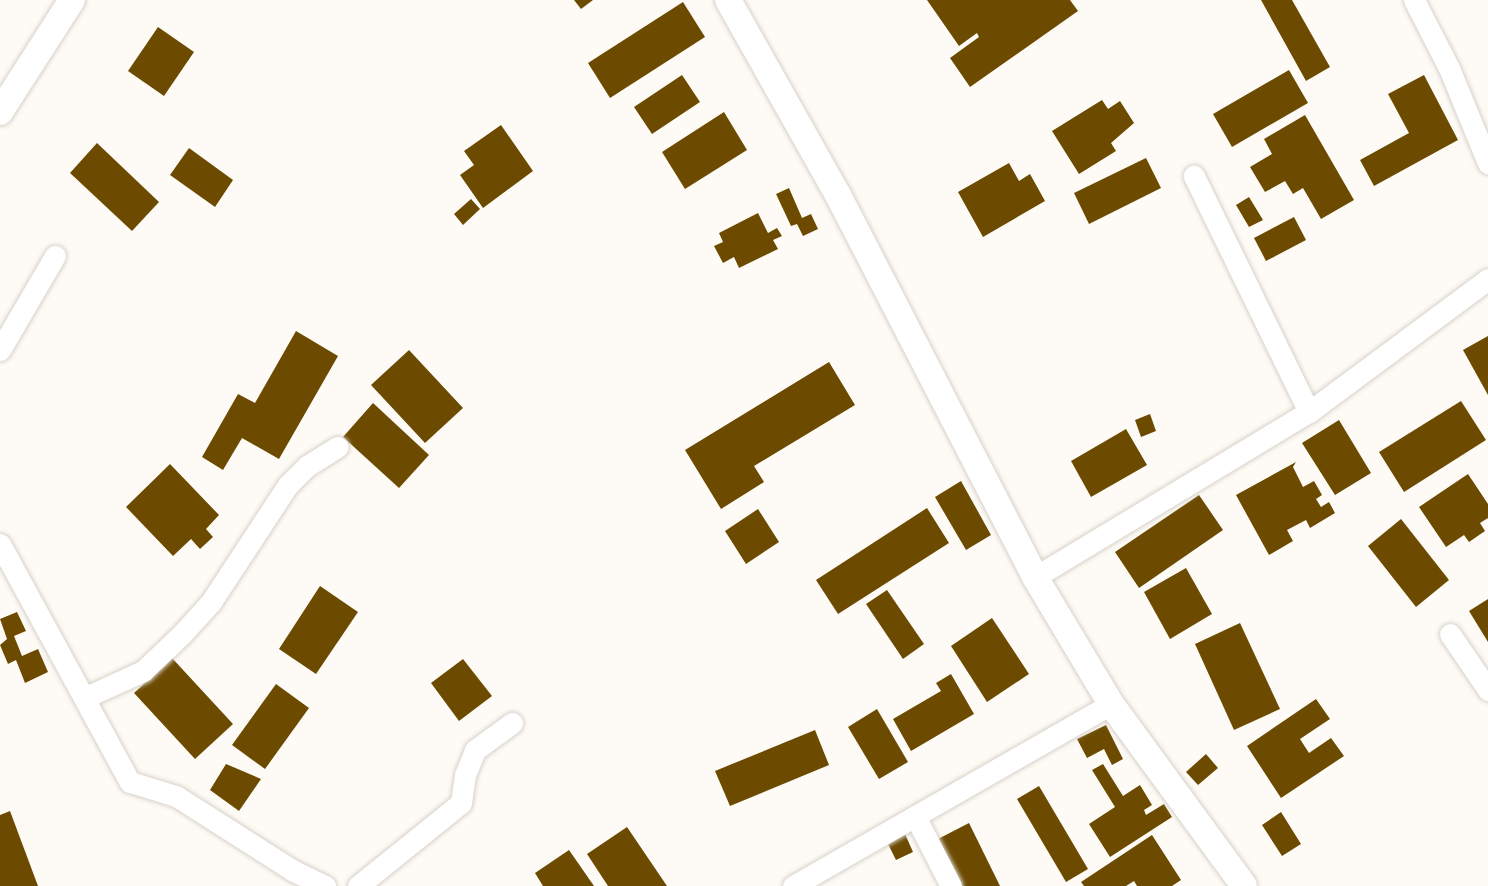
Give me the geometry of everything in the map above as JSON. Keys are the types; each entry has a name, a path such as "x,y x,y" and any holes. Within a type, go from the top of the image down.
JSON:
{"street":[{"path":"0,112 72,0"},
{"path":"728,0 838,195 1035,577 1111,704 1244,886"},
{"path":"1414,0 1449,68 1488,163"},
{"path":"1194,177 1309,412"},
{"path":"0,350 55,256"},
{"path":"1035,577 1309,412 1488,279"},
{"path":"86,697 142,671 182,633 210,602 288,485 307,466 337,447"},
{"path":"0,543 86,697 112,753 130,782 176,796 292,870 326,886"},
{"path":"1450,634 1488,690"},
{"path":"793,886 1111,704"},
{"path":"358,886 461,803 465,775 476,750 512,723"},
{"path":"915,816 951,886"}],"building":[{"path":"574,0 593,0 581,9"},
{"path":"927,0 1070,0 1078,11 970,87 950,58 979,37 977,33 959,46"},
{"path":"1261,0 1292,0 1330,67 1306,81"},
{"path":"683,2 705,37 610,98 588,63"},
{"path":"158,27 194,52 164,96 128,71"},
{"path":"1289,70 1308,103 1232,147 1213,114"},
{"path":"682,75 700,102 652,134 634,107"},
{"path":"1424,75 1458,140 1374,186 1360,160 1409,133 1388,94"},
{"path":"1102,100 1108,109 1120,101 1134,123 1111,143 1116,151 1079,174 1052,131"},
{"path":"724,112 747,150 685,189 662,152"},
{"path":"1305,115 1354,200 1321,219 1303,188 1293,194 1285,181 1265,192 1250,167 1272,154 1264,139"},
{"path":"501,125 533,171 483,208 460,175 474,165 464,151"},
{"path":"97,143 159,202 132,231 70,173"},
{"path":"189,148 233,180 215,207 170,175"},
{"path":"1146,158 1161,188 1089,224 1074,193"},
{"path":"1009,163 1019,181 1030,174 1045,201 983,237 958,192"},
{"path":"789,188 802,218 811,214 818,229 803,236 797,224 791,226 776,194"},
{"path":"1249,197 1263,220 1249,227 1236,205"},
{"path":"471,199 480,209 463,225 454,214"},
{"path":"758,213 768,233 777,228 782,236 773,240 778,249 739,268 734,257 723,263 714,246 723,242 719,233"},
{"path":"1294,217 1306,240 1266,261 1254,238"},
{"path":"296,331 338,356 279,459 242,438 223,470 202,457 238,394 255,403"},
{"path":"1488,336 1488,395 1463,350"},
{"path":"409,350 463,408 425,443 371,385"},
{"path":"829,362 855,405 754,466 764,482 721,509 685,450"},
{"path":"1461,401 1486,440 1404,492 1379,452"},
{"path":"373,403 429,455 399,488 343,437"},
{"path":"1150,414 1156,431 1141,437 1135,420"},
{"path":"1339,420 1371,473 1335,495 1302,443"},
{"path":"1126,429 1147,465 1091,497 1071,461"},
{"path":"1296,462 1293,467 1303,487 1314,481 1322,495 1316,499 1321,507 1329,502 1335,513 1310,528 1306,520 1287,530 1293,541 1269,555 1236,495"},
{"path":"170,464 219,515 206,529 213,537 200,549 191,539 173,556 126,507"},
{"path":"1468,474 1488,504 1488,518 1480,523 1485,531 1469,542 1464,535 1446,547 1419,507"},
{"path":"961,481 991,535 966,550 935,497"},
{"path":"1199,495 1223,530 1139,588 1115,552"},
{"path":"927,508 949,543 838,614 816,580"},
{"path":"758,509 779,542 746,564 725,531"},
{"path":"1401,519 1449,580 1416,607 1368,546"},
{"path":"1186,568 1212,614 1170,639 1144,592"},
{"path":"320,586 358,612 316,674 279,649"},
{"path":"887,590 924,644 903,659 866,604"},
{"path":"1488,599 1488,642 1469,611"},
{"path":"17,612 26,631 14,636 22,656 38,649 48,672 25,683 16,660 8,664 0,645 7,639 0,619"},
{"path":"992,618 1029,674 987,702 951,646"},
{"path":"1240,623 1280,709 1234,730 1195,644"},
{"path":"172,658 233,724 195,759 134,693"},
{"path":"463,659 492,696 459,721 431,683"},
{"path":"951,674 974,714 911,751 893,719 941,691 936,683"},
{"path":"276,684 309,708 265,769 232,745"},
{"path":"1316,699 1330,719 1300,739 1309,753 1331,738 1344,756 1281,798 1247,746"},
{"path":"877,709 908,762 879,779 848,727"},
{"path":"1106,725 1123,759 1112,765 1104,749 1087,758 1077,739"},
{"path":"815,730 829,765 730,806 715,771"},
{"path":"1206,754 1218,768 1198,785 1186,772"},
{"path":"226,764 261,779 239,811 210,790"},
{"path":"1103,764 1123,796 1140,785 1152,805 1144,810 1146,815 1164,804 1172,817 1110,857 1089,824 1115,807 1092,770"},
{"path":"1039,786 1088,869 1066,882 1017,799"},
{"path":"10,811 38,886 0,886 0,815"},
{"path":"1281,812 1301,844 1282,856 1262,825"},
{"path":"969,823 1000,886 961,886 938,839"},
{"path":"627,827 667,886 608,886 587,854"},
{"path":"905,834 913,852 896,860 887,842"},
{"path":"1152,835 1181,880 1172,886 1137,886 1134,881 1126,886 1084,886 1081,882"},
{"path":"569,850 594,886 543,886 535,873"}]}
